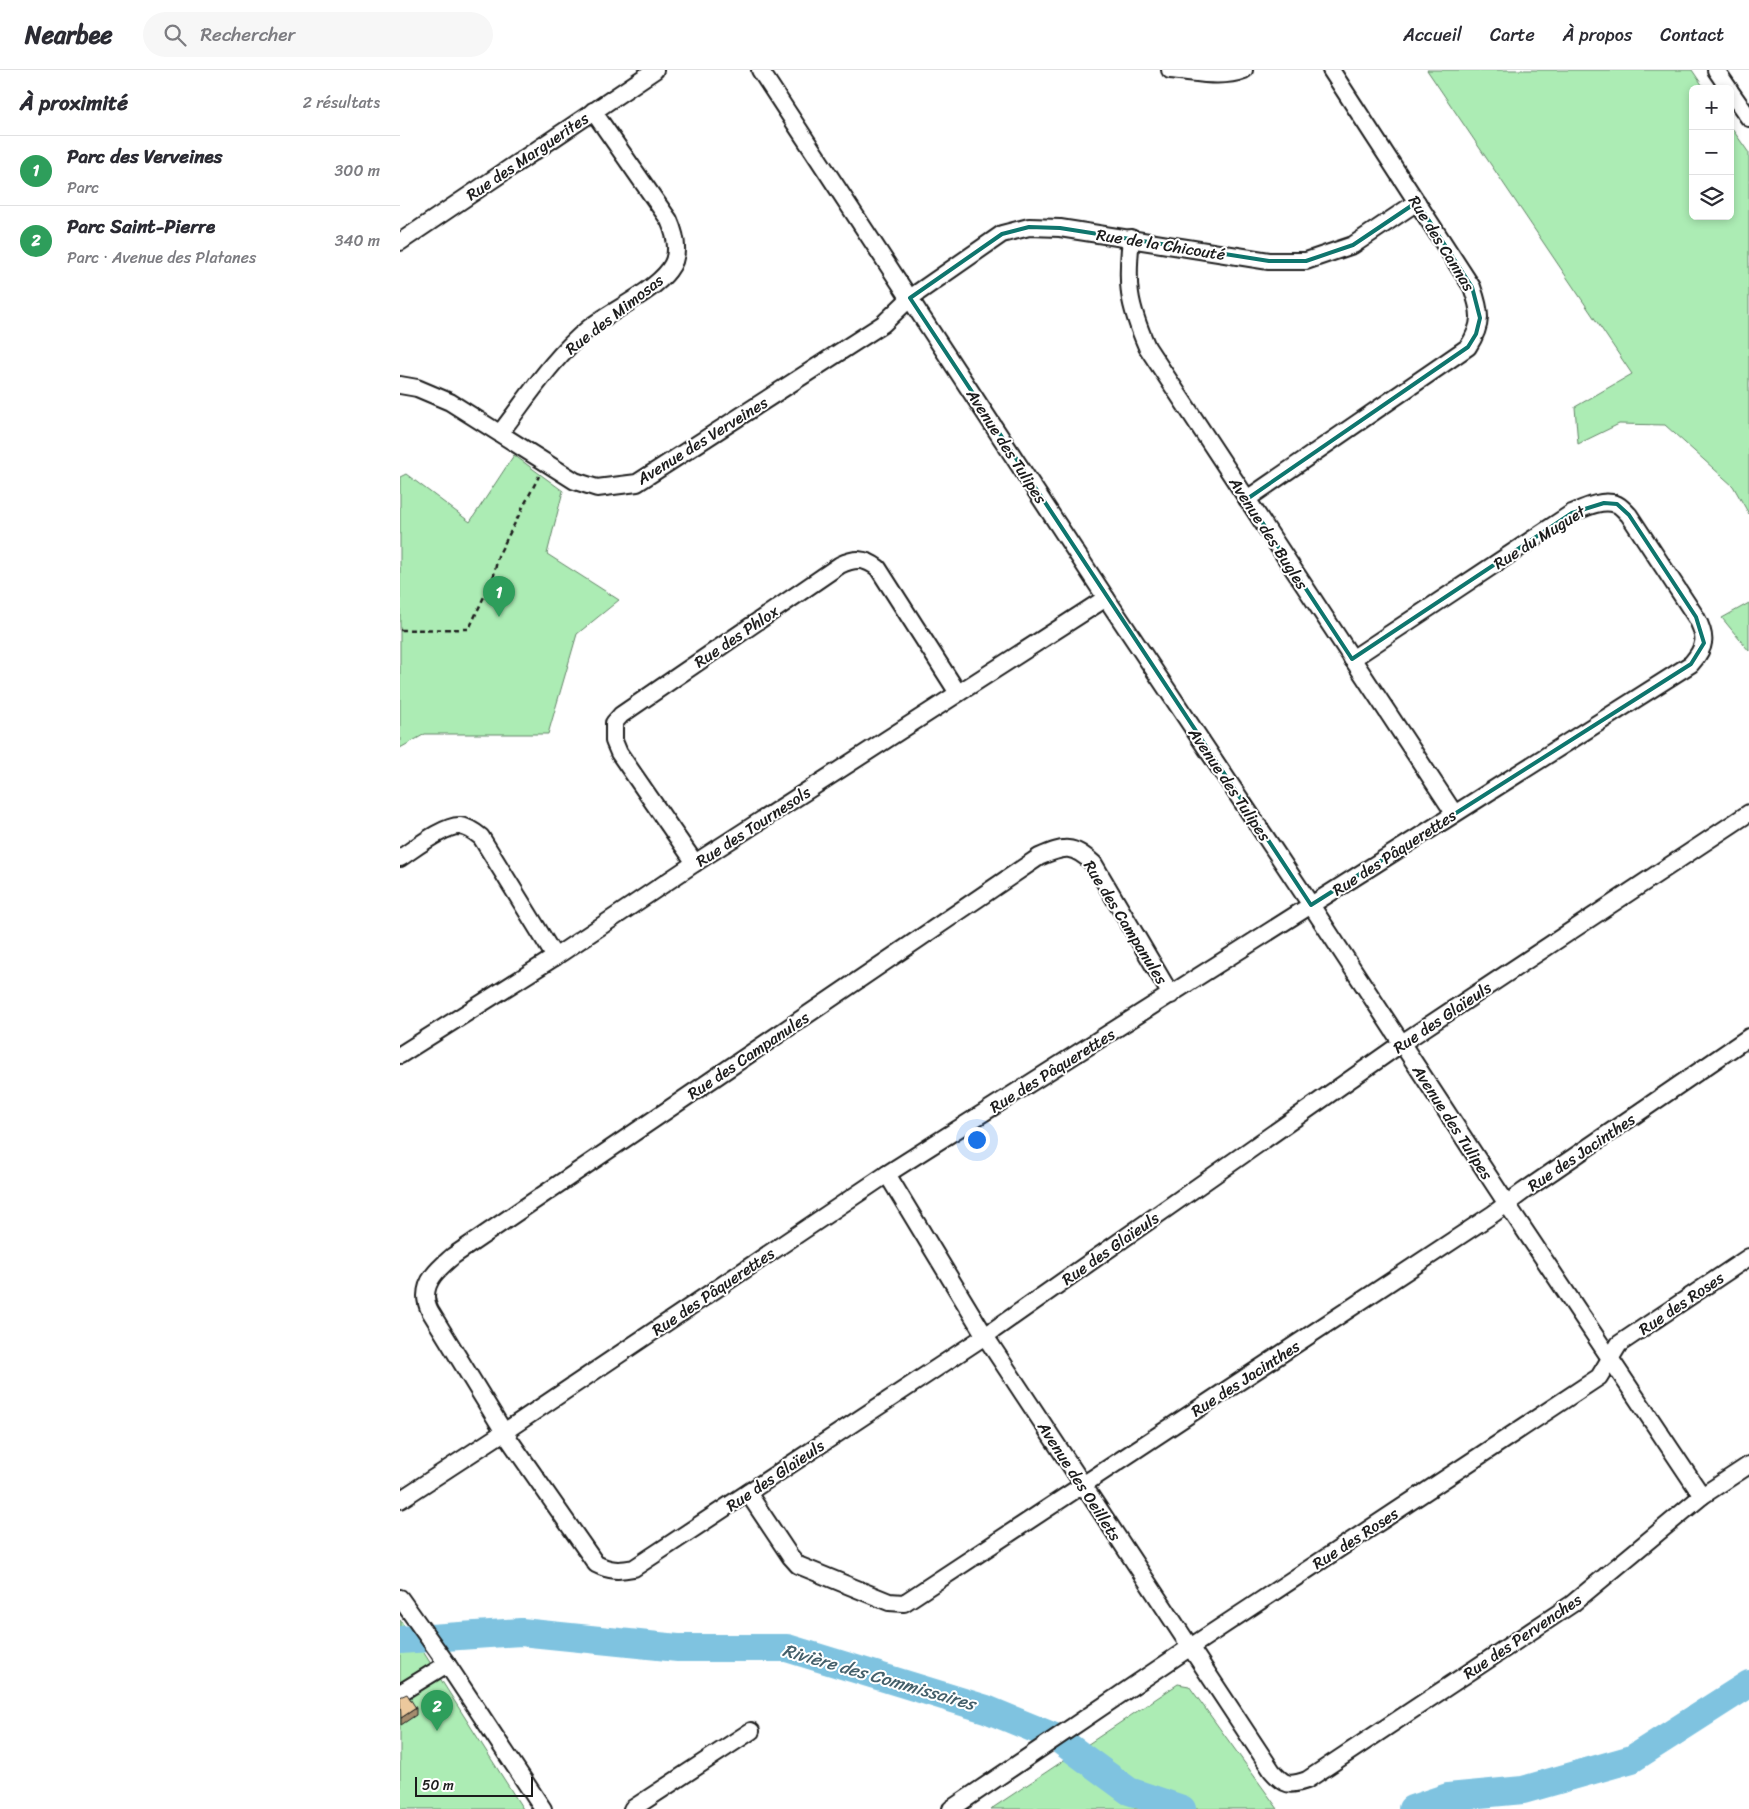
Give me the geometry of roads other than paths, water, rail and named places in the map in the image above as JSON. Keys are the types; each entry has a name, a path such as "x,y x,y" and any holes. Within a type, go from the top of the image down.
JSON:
{"street":[{"name":"Rue des Marguerites","path":"400,242 655,70"},
{"name":"Avenue des Tulipes","path":"760,70 1106,598 1312,905 1507,1204 1702,1496"},
{"path":"1170,70 1232,74 1244,70"},
{"name":"Rue des Cannas","path":"1247,499 1468,347 1476,334 1480,318 1478,303 1472,287 1331,70"},
{"path":"1716,70 1726,85"},
{"path":"1734,96 1749,118"},
{"name":"Rue des Mimosas","path":"500,433 558,357 589,329 660,280 670,269 676,254 676,237 669,220 593,111"},
{"name":"Rue de la Chicouté","path":"910,298 1002,234 1029,227 1060,228 1131,238 1269,261 1306,261 1353,245 1417,202"},
{"name":"Avenue des Bugles","path":"1131,238 1128,271 1129,296 1136,322 1147,347 1454,814"},
{"name":"Avenue des Verveines","path":"400,386 417,388 450,402 575,481 597,488 637,483 883,324 910,298"},
{"name":"Rue du Muguet","path":"1352,659 1572,514 1588,506 1604,503 1617,504 1629,514 1696,617 1703,630 1704,643"},
{"name":"Rue des Phlox","path":"694,863 619,753 614,741 614,723 621,715 840,565 858,559 869,561 878,568 958,693"},
{"name":"Rue des Tournesols","path":"400,1055 555,957 694,863 1106,598"},
{"name":"Rue des Pâquerettes","path":"400,1500 887,1174 1691,664 1699,655 1704,643"},
{"name":"Rue des Glaïeuls","path":"504,1432 596,1564 609,1570 621,1571 634,1568 985,1336 1402,1043 1749,812"},
{"path":"400,858 448,828 459,826 475,833 481,837 555,957"},
{"name":"Rue des Campanules","path":"504,1432 430,1311 426,1296 429,1283 437,1270 453,1256 1039,857 1055,850 1069,848 1081,852 1094,864 1171,995"},
{"name":"Rue des Jacinthes","path":"748,1493 798,1565 889,1602 904,1603 1507,1204 1524,1190 1749,1037"},
{"name":"Avenue des Oeillets","path":"887,1174 985,1336 1189,1648 1272,1772 1282,1782"},
{"name":"Rue des Roses","path":"951,1809 1189,1648 1599,1377 1619,1344 1749,1257"},
{"name":"Rue des Pervenches","path":"1282,1782 1293,1784 1307,1780 1572,1604 1702,1496 1749,1465"},
{"path":"400,1598 447,1664 543,1809"},
{"path":"400,1693 447,1664"},
{"path":"632,1809 751,1731"}],"waterway":[{"name":"Rivière des Commissaires","path":"400,1640 521,1632 678,1648 787,1648 986,1709 1057,1738 1129,1791 1182,1809"},
{"name":"Rivière des Commissaires","path":"1412,1809 1448,1797 1523,1790 1632,1759 1749,1684"}],"place":[{"name":"Parc des Verveines","path":"499,617"},
{"name":"Parc Saint-Pierre","path":"437,1731"}]}
